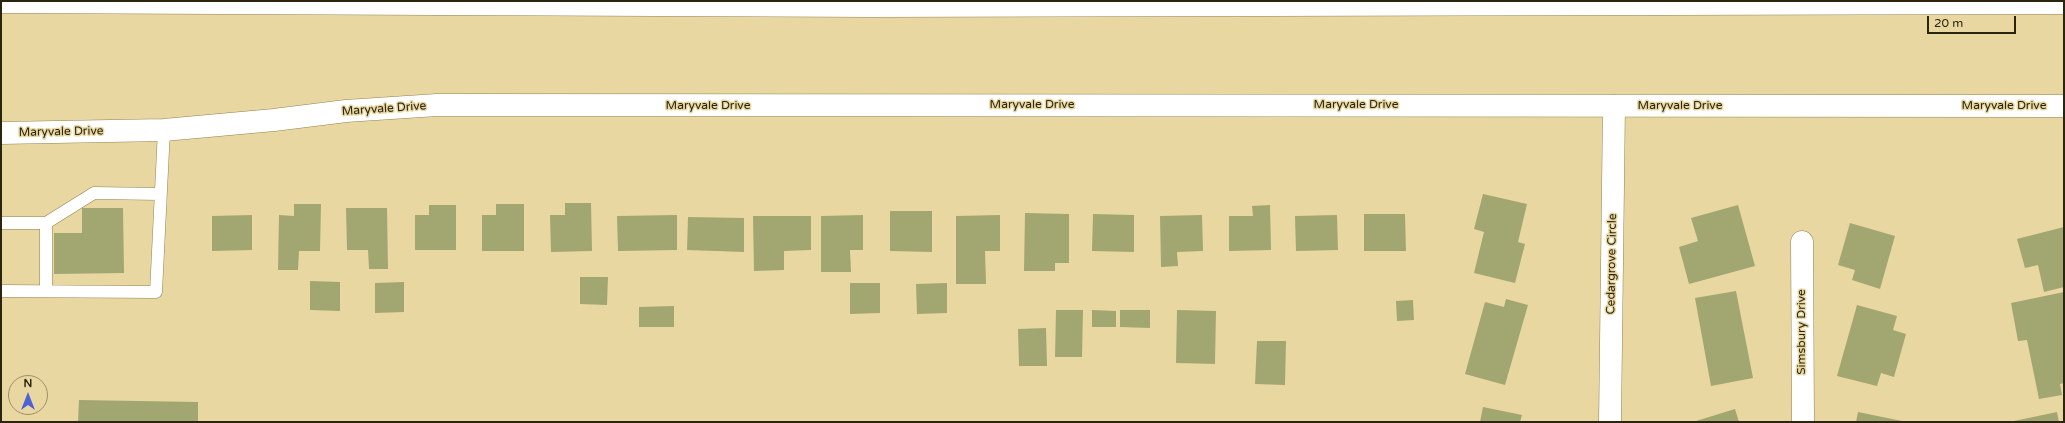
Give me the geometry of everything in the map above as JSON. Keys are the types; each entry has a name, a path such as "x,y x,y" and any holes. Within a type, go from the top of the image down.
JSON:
{"main road":[{"path":"1,2 856,6 2064,3"},
{"name":"Maryvale Drive","path":"1,133 164,130 274,120 346,111 436,105 2064,106"},
{"name":"Cedargrove Circle","path":"1610,422 1614,106"},
{"name":"Simsbury Drive","path":"1802,242 1803,422"}],"lane":[{"path":"1,291 156,292 164,130"},
{"path":"1,223 46,223 94,193 160,194"},
{"path":"46,223 46,291"}],"building":[{"path":"1483,194 1527,204 1518,242 1525,244 1515,283 1474,273 1484,232 1474,229"},
{"path":"565,203 591,203 592,251 551,252 550,215 565,215"},
{"path":"294,204 321,204 320,251 299,251 298,270 278,270 279,215 294,216"},
{"path":"496,204 524,204 524,251 482,251 482,215 496,215"},
{"path":"429,205 456,205 456,250 415,250 415,215 429,215"},
{"path":"1270,205 1271,250 1229,251 1229,216 1253,216 1252,206"},
{"path":"1738,205 1755,266 1689,284 1679,247 1698,241 1691,218"},
{"path":"82,208 123,208 124,273 54,274 54,233 82,233"},
{"path":"346,208 387,208 388,269 369,269 368,250 347,250"},
{"path":"890,211 932,211 932,252 890,251"},
{"path":"1025,213 1069,214 1069,263 1055,263 1055,271 1024,271"},
{"path":"1093,214 1134,215 1134,252 1092,251"},
{"path":"1364,214 1405,214 1406,251 1364,251"},
{"path":"252,215 252,250 212,251 212,216"},
{"path":"677,215 677,250 618,251 617,216"},
{"path":"863,215 863,250 850,250 851,272 821,272 821,216"},
{"path":"1000,215 1000,251 985,251 986,284 956,284 956,216"},
{"path":"1202,215 1203,251 1177,252 1178,266 1161,267 1160,216"},
{"path":"1337,215 1338,250 1296,251 1295,216"},
{"path":"753,216 811,216 811,250 784,251 784,270 754,271"},
{"path":"688,217 744,218 744,252 687,250"},
{"path":"1850,223 1895,236 1880,289 1852,280 1855,270 1838,265"},
{"path":"2064,227 2064,287 2044,292 2038,265 2025,268 2017,239"},
{"path":"580,277 608,277 607,305 580,304"},
{"path":"310,281 340,282 340,311 310,310"},
{"path":"404,282 404,312 375,313 375,283"},
{"path":"850,283 880,283 880,313 850,314"},
{"path":"947,283 947,313 917,314 916,284"},
{"path":"1736,291 1753,378 1711,386 1695,298"},
{"path":"2064,292 2064,383 2060,384 2062,395 2039,399 2027,340 2018,341 2011,303"},
{"path":"1506,299 1528,305 1505,385 1465,374 1485,302 1504,307"},
{"path":"1413,300 1414,320 1397,321 1396,301"},
{"path":"1857,305 1897,316 1893,330 1906,334 1894,377 1881,373 1877,386 1837,376"},
{"path":"674,306 674,327 639,327 639,307"},
{"path":"1056,310 1083,310 1082,357 1055,357"},
{"path":"1092,310 1116,311 1116,327 1092,327"},
{"path":"1120,310 1150,310 1150,328 1120,327"},
{"path":"1177,310 1216,311 1215,364 1176,363"},
{"path":"1046,328 1047,366 1019,366 1018,329"},
{"path":"1257,341 1286,341 1285,385 1255,384"},
{"path":"79,400 198,402 198,422 78,422"},
{"path":"1483,407 1522,415 1520,422 1480,422"},
{"path":"1735,409 1739,422 1696,422 1696,421"},
{"path":"1858,412 1902,421 1902,422 1856,422"},
{"path":"2057,412 2059,422 2014,422 2014,421"}]}
